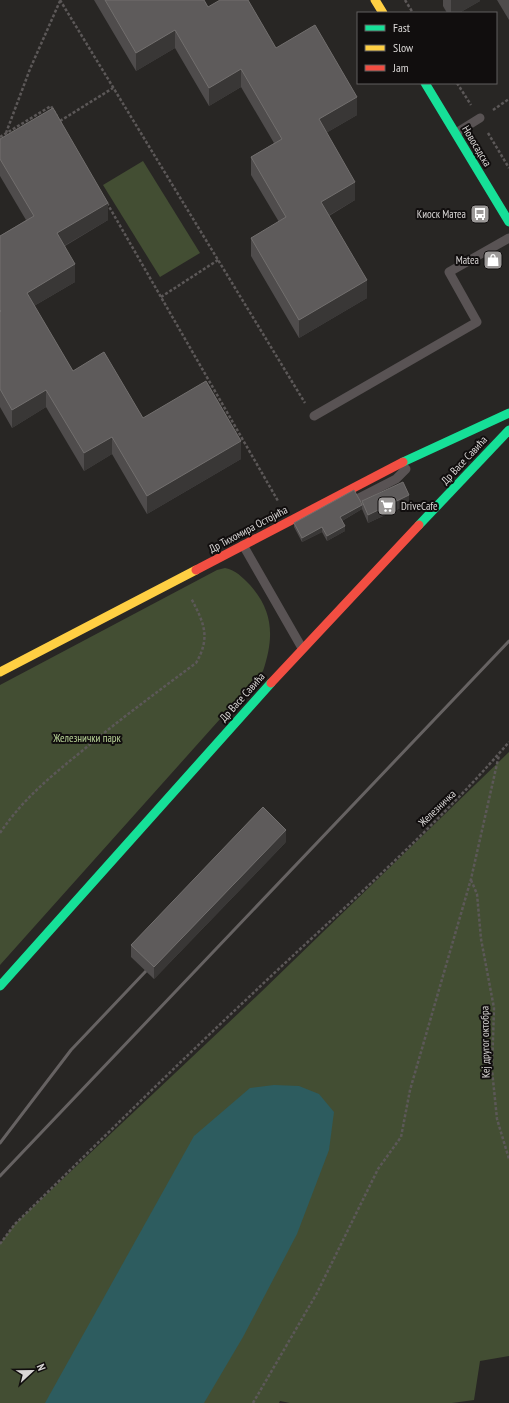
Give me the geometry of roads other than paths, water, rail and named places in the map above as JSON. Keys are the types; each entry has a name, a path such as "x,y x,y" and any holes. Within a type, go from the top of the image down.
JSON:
{"street":[{"path":"375,0 382,12"},
{"name":"Новосадска","path":"426,84 509,222"},
{"name":"Др Тихомира Остојића","path":"0,672 424,451 467,430 509,413"},
{"name":"Др Васе Савића","path":"0,986 302,648 509,430"}],"lane":[{"path":"456,133 480,118"},
{"path":"314,416 477,322 448,272 509,238"},
{"path":"357,499 396,479 424,451"},
{"path":"275,529 288,531"},
{"path":"243,545 302,648"}],"water":[{"path":"274,1085 299,1086 319,1094 334,1112 329,1150 297,1234 243,1337 204,1403 45,1403 194,1136 250,1088"}],"railway":[{"path":"0,1176 509,641"},
{"path":"0,1143 71,1050 146,971"}],"place":[{"name":"Киоск Матеа","path":"480,214"},
{"name":"Matea","path":"493,260"},
{"name":"DriveCafe","path":"387,506"}],"park label":[{"name":"Железнички парк","path":"87,738"}]}
